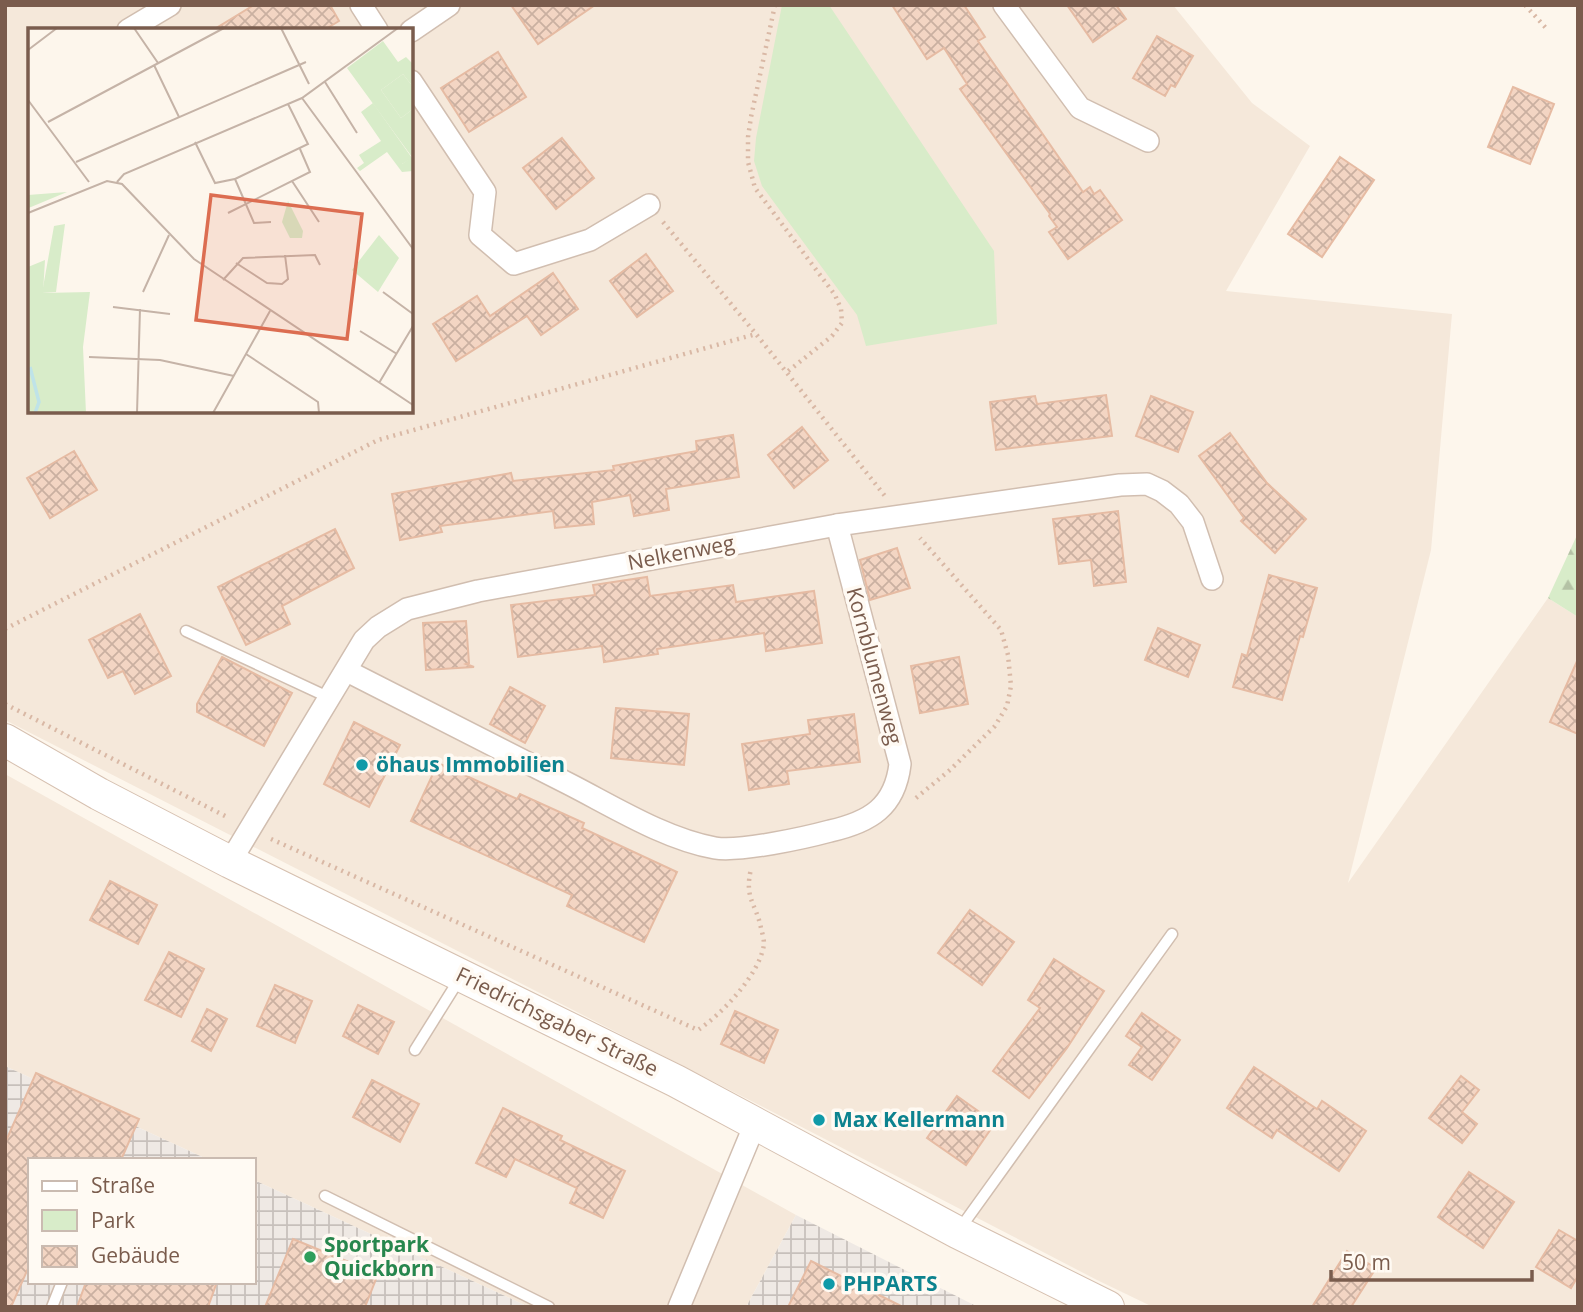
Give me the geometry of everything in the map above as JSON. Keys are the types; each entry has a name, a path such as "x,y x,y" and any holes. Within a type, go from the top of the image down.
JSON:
{"main road":[{"name":"Friedrichsgaber Straße","path":"5,740 99,794 230,862 676,1081 957,1232 1108,1307"}],"street":[{"path":"131,28 170,5"},
{"path":"360,5 376,28"},
{"path":"413,30 449,5"},
{"path":"1004,5 1080,108 1148,141"},
{"path":"413,84 485,192 480,235 514,264 590,240 649,205"},
{"name":"Nelkenweg","path":"230,862 364,640 378,627 407,609 478,591 837,525 1019,498 1147,484 1179,504 1193,522 1212,579"},
{"name":"Kornblumenweg","path":"347,670 614,808 687,841 718,848 817,835 870,818 893,792 900,764 837,525"},
{"path":"680,1307 755,1124"}],"lane":[{"path":"186,631 330,698"},
{"path":"957,1232 1172,933"},
{"path":"415,1050 462,975"},
{"path":"325,1196 549,1307"},
{"path":"52,1307 61,1284"}],"path":[{"path":"775,5 751,117 748,162 755,188 835,295 841,309 842,323 832,336 787,372"},
{"path":"1525,5 1546,29"},
{"path":"649,205 787,372 900,515 1001,630 1008,654 1011,686 1007,706 995,726 950,770 911,801"},
{"path":"5,629 85,591 378,440 756,334"},
{"path":"5,704 250,829 698,1030 717,1017 750,977 764,944 761,924 751,902 748,886 750,871 762,844"}],"shaded area":[{"path":"5,5 1173,5 1252,103 1310,146 1226,291 1452,314 1431,550 1348,883 1548,598 1578,617 1578,1307 1153,1307 5,720"},
{"path":"5,774 796,1215 746,1307 529,1307 256,1181 256,1158 205,1158 5,1066"},
{"path":"5,1066 205,1158 28,1158 28,1284 256,1284 256,1181 529,1307 5,1307"},
{"path":"796,1215 978,1307 746,1307"}],"green space":[{"path":"782,5 829,5 994,251 997,324 866,346 857,315 762,186 754,161"},
{"path":"1578,533 1578,617 1548,598"}],"building":[{"path":"254,5 330,5 339,21 327,28 216,28"},
{"path":"511,5 595,5 538,44"},
{"path":"892,5 964,5 985,37 978,41 1083,192 1090,187 1094,194 1100,190 1122,220 1068,259 1049,232 1057,227 1050,214 960,89 967,84 944,48 927,59"},
{"path":"1067,5 1116,5 1126,19 1093,42"},
{"path":"1157,36 1193,56 1175,87 1171,85 1165,96 1133,78"},
{"path":"498,52 526,97 469,132 441,88"},
{"path":"1513,87 1554,104 1530,164 1488,147"},
{"path":"562,138 594,178 556,209 523,168"},
{"path":"1340,157 1374,180 1322,257 1288,234"},
{"path":"646,254 673,291 637,317 610,281"},
{"path":"553,273 578,309 541,335 527,316 456,361 433,324 477,296 490,316"},
{"path":"1106,395 1112,436 996,450 990,402 1035,396 1037,404"},
{"path":"1151,396 1193,412 1178,452 1136,436"},
{"path":"802,427 828,460 794,488 768,455"},
{"path":"1230,433 1267,483 1306,519 1275,553 1241,521 1244,518 1199,456"},
{"path":"733,435 739,477 666,489 669,510 634,516 630,495 592,502 594,524 555,528 553,511 440,526 442,532 400,540 392,494 511,473 513,481 614,470 613,466 697,451 696,441"},
{"path":"74,451 97,490 50,518 27,478"},
{"path":"1118,511 1126,582 1094,586 1091,560 1059,564 1053,519"},
{"path":"335,529 354,568 282,606 290,624 246,645 218,587"},
{"path":"897,548 910,588 870,600 860,560"},
{"path":"1269,575 1317,588 1282,700 1233,687 1242,654 1247,656"},
{"path":"647,577 650,596 733,585 736,602 814,591 822,643 766,651 764,633 657,649 658,654 604,662 602,646 518,657 511,605 595,595 593,585"},
{"path":"140,614 171,676 135,694 123,671 108,678 89,640"},
{"path":"466,621 469,663 466,664 474,667 426,670 423,623"},
{"path":"1158,628 1200,645 1188,677 1145,660"},
{"path":"222,657 292,693 264,746 197,712 197,704"},
{"path":"959,657 968,704 920,713 911,666"},
{"path":"1578,659 1578,734 1550,722"},
{"path":"510,687 545,706 525,743 490,724"},
{"path":"616,708 689,714 684,765 611,758"},
{"path":"854,714 860,762 787,771 789,784 749,790 742,744 810,734 808,720"},
{"name":"öhaus Immobilien","path":"354,722 400,745 369,807 324,784"},
{"path":"438,763 517,799 520,794 584,823 582,828 677,872 644,942 567,906 572,895 411,821"},
{"path":"110,881 157,905 138,944 90,920"},
{"path":"970,910 1014,942 982,985 938,953"},
{"path":"169,952 204,969 181,1017 145,1000"},
{"path":"1054,959 1104,991 1067,1048 1029,1098 993,1071 1040,1008 1028,1000"},
{"path":"275,985 312,1001 295,1043 257,1026"},
{"path":"358,1005 394,1022 378,1054 343,1036"},
{"path":"207,1009 227,1019 211,1051 192,1041"},
{"path":"735,1011 778,1030 764,1063 721,1044"},
{"path":"1142,1013 1180,1040 1152,1080 1129,1065 1142,1047 1126,1036"},
{"path":"1254,1067 1317,1109 1322,1101 1366,1131 1339,1171 1277,1130 1272,1138 1227,1108"},
{"path":"36,1073 139,1119 122,1158 28,1158 28,1269 11,1307 5,1307 5,1143"},
{"path":"1461,1076 1479,1090 1462,1112 1477,1124 1462,1143 1429,1118"},
{"path":"372,1080 419,1104 400,1142 353,1117"},
{"path":"957,1096 995,1123 966,1165 927,1138"},
{"path":"503,1108 562,1136 560,1140 625,1171 603,1218 570,1203 577,1188 515,1159 506,1177 476,1163"},
{"path":"1469,1172 1514,1202 1483,1248 1438,1217"},
{"path":"1559,1230 1578,1241 1578,1276 1571,1288 1536,1267"},
{"name":"Sportpark Quickborn","path":"293,1239 378,1274 365,1307 265,1307"},
{"path":"1347,1251 1376,1268 1351,1307 1312,1307"},
{"name":"PHPARTS","path":"811,1261 903,1307 788,1307"},
{"path":"85,1284 216,1284 208,1307 77,1307"}],"place":[{"name":"öhaus Immobilien","path":"362,765"},
{"name":"Max Kellermann","path":"819,1120"},
{"name":"Sportpark Quickborn","path":"310,1257"},
{"name":"PHPARTS","path":"829,1284"}]}
